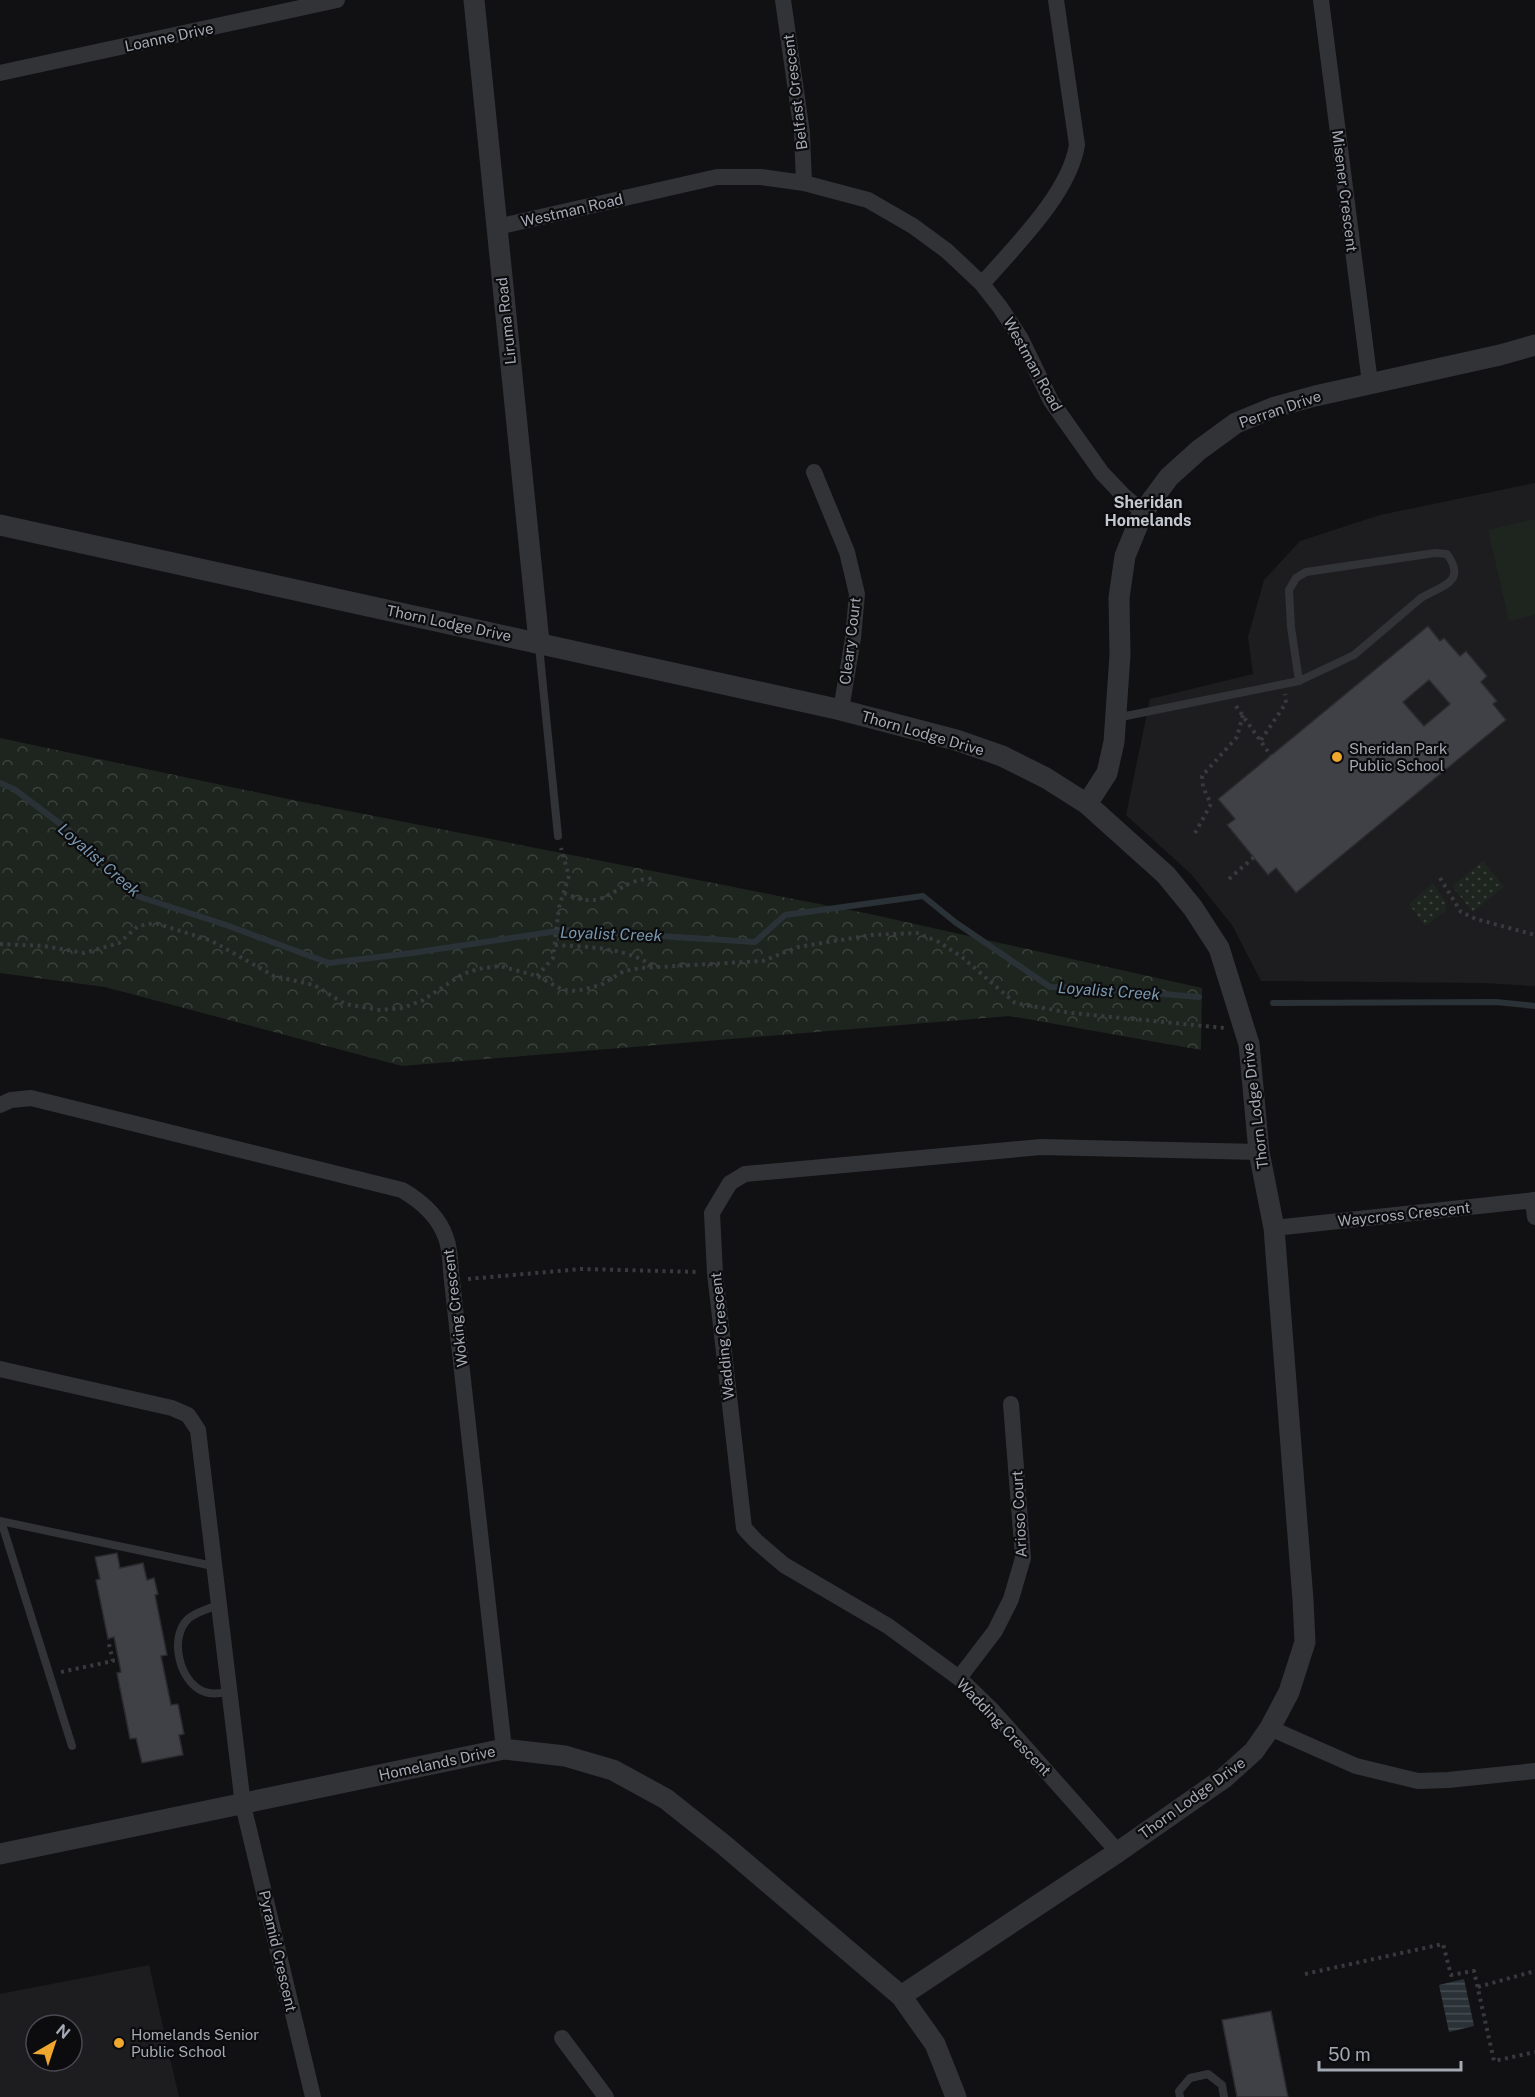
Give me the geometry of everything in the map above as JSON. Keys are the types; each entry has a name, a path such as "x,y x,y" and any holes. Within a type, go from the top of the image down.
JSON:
{"street":[{"name":"Loanne Drive","path":"0,73 338,0"},
{"name":"Liruma Road","path":"474,0 539,642"},
{"name":"Belfast Crescent","path":"783,0 802,133 804,183"},
{"path":"982,284 1054,199 1074,161 1077,145 1056,0"},
{"name":"Misener Crescent","path":"1321,0 1370,383"},
{"name":"Westman Road","path":"497,227 717,177 761,177 804,183 868,200 913,226 947,251 982,284 1021,339 1051,401 1102,473 1143,512"},
{"name":"Perran Drive","path":"1087,804 1107,773 1114,742 1120,655 1119,598 1125,556 1143,512 1169,477 1199,450 1236,423 1285,404 1535,345"},
{"name":"Cleary Court","path":"814,472 847,552 857,594 853,638 841,710"},
{"name":"Thorn Lodge Drive","path":"0,525 539,642 841,710 957,740 1002,756 1046,778 1087,804 1166,874 1193,908 1219,948 1250,1044 1259,1152 1274,1228 1305,1642 1289,1692 1270,1728 1254,1751 1224,1778 1118,1852 901,1996"},
{"name":"Woking Crescent","path":"0,1105 11,1100 31,1098 402,1190 417,1199 437,1219 447,1239 504,1749"},
{"name":"Wadding Crescent","path":"1118,1852 992,1710 959,1678 888,1626 784,1565 756,1542 744,1528 715,1273 712,1213 730,1183 745,1174 1041,1148 1259,1152"},
{"name":"Waycross Crescent","path":"1274,1228 1534,1206"},
{"path":"0,1369 172,1408 188,1415 198,1430 243,1805"},
{"name":"Arioso Court","path":"959,1678 995,1631 1011,1599 1023,1558 1011,1404"},
{"path":"1270,1728 1356,1766 1418,1781 1535,1771"},
{"name":"Homelands Drive","path":"0,1854 504,1749 565,1756 613,1770 666,1799 724,1845 901,1996 935,2044 956,2097"},
{"name":"Pyramid Crescent","path":"243,1805 313,2097"},
{"path":"562,2038 606,2097"}],"lane":[{"path":"1116,718 1299,681 1354,655 1421,598 1445,587 1454,574 1454,565 1447,554 1435,553 1306,572 1296,578 1289,590 1299,681"},
{"path":"539,642 558,836"},
{"path":"72,1746 1,1521 213,1566"},
{"path":"218,1605 188,1619 179,1633 178,1644 183,1669 196,1687 209,1693 229,1692"},
{"path":"1180,2097 1179,2091 1190,2078 1208,2074 1222,2085 1224,2097"}],"path":[{"path":"1261,740 1286,703 1284,684"},
{"path":"1228,695 1271,756"},
{"path":"1195,833 1211,804 1203,787 1202,776 1237,737 1243,716"},
{"path":"537,976 554,958 559,907 569,876 558,836"},
{"path":"1229,879 1254,857"},
{"path":"564,893 579,900 605,898 638,880 656,878"},
{"path":"1440,878 1461,912 1476,919 1535,935"},
{"path":"0,944 44,946 84,953 118,943 138,926 155,923 212,941 274,976 314,985 345,1004 380,1010 402,1008 423,1000 464,974 478,969 500,966 537,976 563,990 577,991 601,985 624,971 654,967 763,961 798,947 871,935 917,933 939,942 962,957 1015,1003 1071,1013 1245,1030"},
{"path":"555,945 615,951 642,958 654,967"},
{"path":"452,1281 581,1269 715,1273"},
{"path":"50,1674 113,1661 108,1640"},
{"path":"1305,1974 1443,1944 1451,1975 1474,1971 1494,2061 1535,2052"},
{"path":"1478,1987 1535,1971"}],"shaded area":[{"name":"Sheridan Park Public School","path":"1535,483 1535,986 1482,983 1261,981 1232,925 1191,874 1126,815 1150,699 1253,674 1248,637 1264,580 1300,541 1380,515"},
{"name":"Homelands Senior Public School","path":"149,1965 179,2097 0,2097 0,1994"},
{"path":"1464,1979 1474,2026 1449,2032 1439,1985"}],"green space":[{"path":"1535,519 1535,615 1509,621 1488,530"},
{"path":"0,738 288,799 870,914 1202,988 1201,1050 1010,1016 402,1066 105,987 0,973"},
{"path":"1483,861 1504,887 1473,912 1452,886"},
{"path":"1433,883 1446,903 1446,911 1425,926 1409,904"}],"building":[{"path":"1428,626 1440,641 1444,638 1460,656 1466,651 1487,676 1481,682 1497,701 1493,704 1506,720 1296,893 1276,868 1268,875 1227,825 1235,819 1218,799","holes":["1429,680 1450,704 1424,726 1403,702"]},
{"path":"117,1553 120,1568 143,1563 147,1580 154,1578 158,1594 155,1595 167,1655 161,1656 171,1705 178,1704 184,1734 179,1735 183,1755 142,1763 136,1738 130,1739 117,1673 121,1672 114,1637 108,1639 96,1580 100,1579 95,1557"},
{"path":"1271,2011 1288,2097 1237,2097 1222,2020"}],"waterway":[{"name":"Loyalist Creek","path":"0,783 14,789 71,832 137,896 226,925 329,963 564,930 755,942 785,915 923,896 955,922 1050,987 1093,988 1199,997"},
{"name":"Loyalist Creek","path":"1273,1003 1496,1002 1535,1006"}],"place":[{"name":"Sheridan Park Public School","path":"1337,757"},
{"name":"Homelands Senior Public School","path":"119,2043"}],"district":[{"name":"Sheridan Homelands","path":"1148,511"}]}
